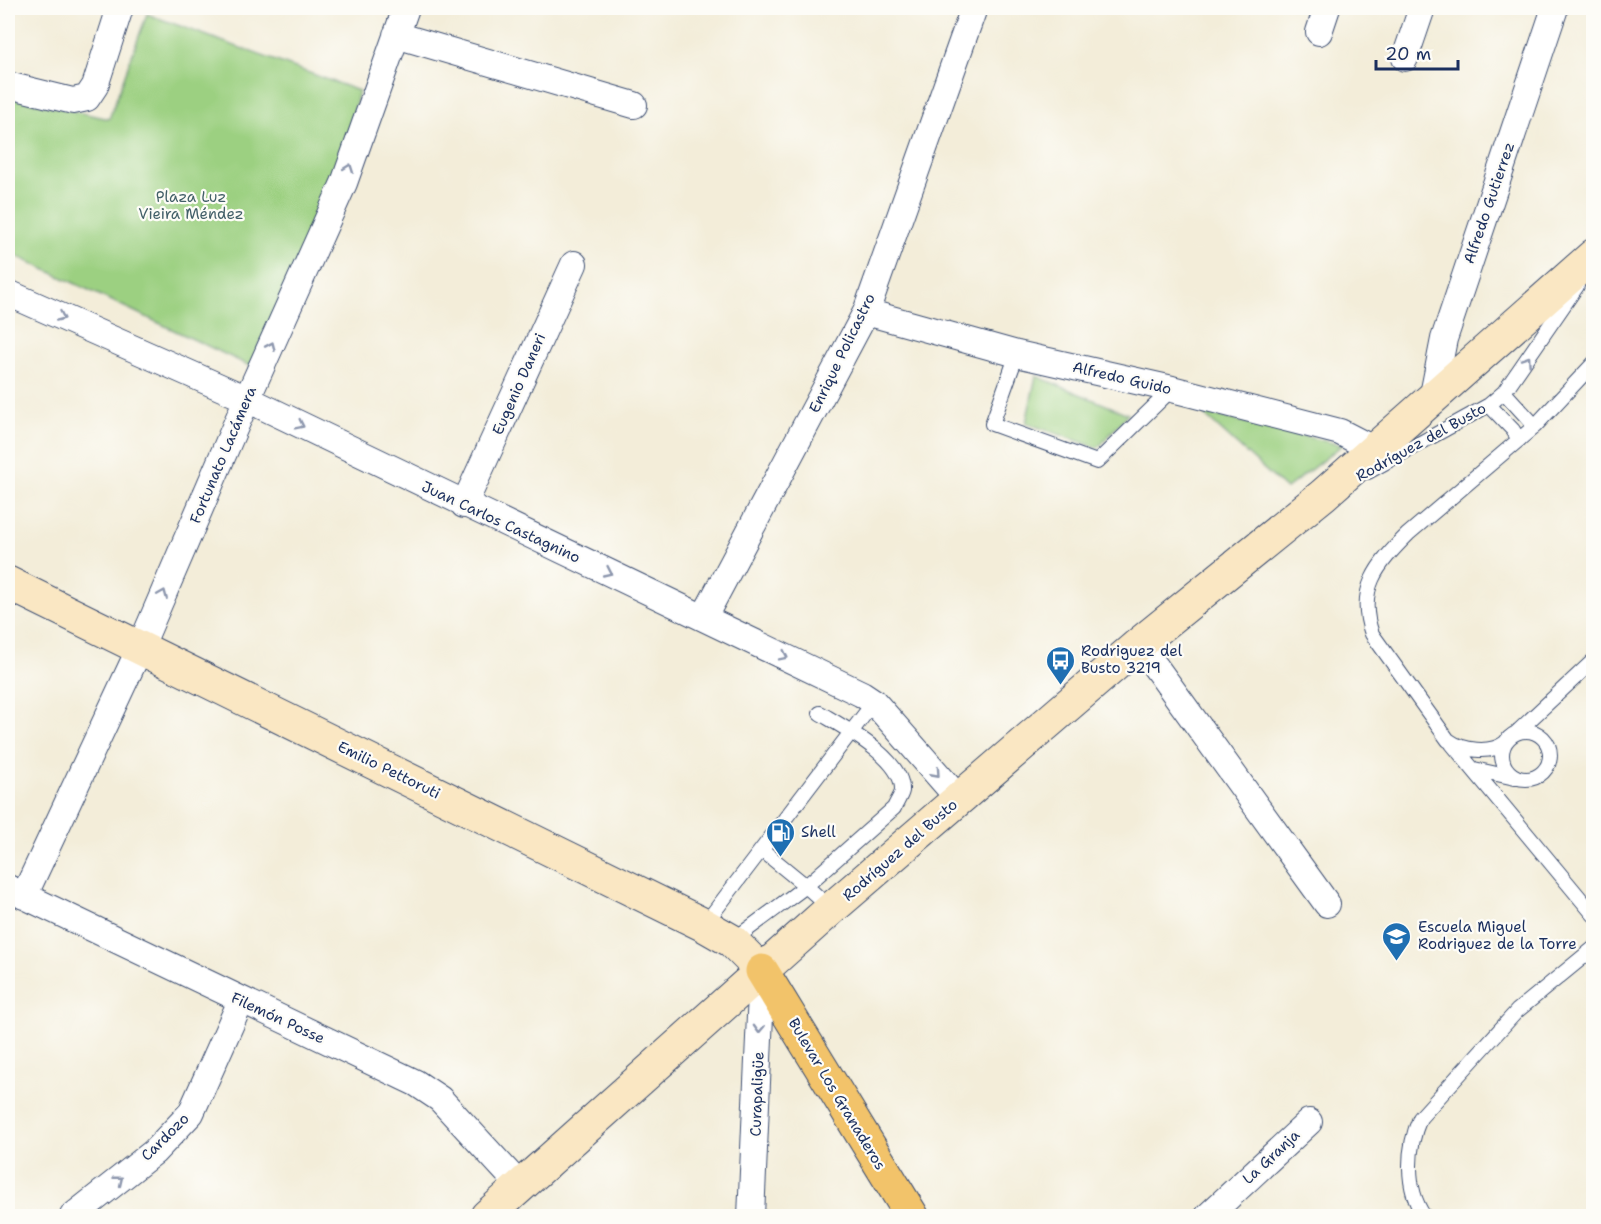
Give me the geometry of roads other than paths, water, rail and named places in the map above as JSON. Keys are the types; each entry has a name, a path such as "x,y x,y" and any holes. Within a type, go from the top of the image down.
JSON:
{"main road":[{"name":"Rodríguez del Busto","path":"487,1216 831,909 1138,644 1323,495 1593,255"},
{"name":"Emilio Pettoruti","path":"8,583 705,925 732,941 762,971"},
{"name":"Bulevar Los Granaderos","path":"762,971 912,1216"}],"street":[{"path":"8,85 73,101 87,98 95,86 120,8"},
{"name":"Fortunato Lacámera","path":"16,892 140,648 247,399 344,183 406,8"},
{"name":"Enrique Policastro","path":"704,617 866,312 974,8"},
{"path":"1320,32 1328,8"},
{"path":"1405,58 1422,8"},
{"name":"Alfredo Gutierrez","path":"1432,400 1444,339 1555,8"},
{"path":"396,35 634,105"},
{"name":"Eugenio Daneri","path":"464,505 574,264"},
{"name":"Juan Carlos Castagnino","path":"8,293 247,399 862,694 874,702 959,799"},
{"name":"Alfredo Guido","path":"866,312 1017,354 1172,389 1340,432 1375,450"},
{"path":"1138,644 1327,904"},
{"name":"Filemón Posse","path":"16,892 416,1083 440,1099 521,1187"},
{"name":"Curapaligüe","path":"751,1216 762,971"},
{"name":"Cardozo","path":"73,1216 154,1152 191,1113 241,1001"},
{"name":"La Granja","path":"1208,1216 1309,1122"}],"lane":[{"name":"Rodríguez del Busto","path":"1323,495 1420,445 1489,405 1504,392 1593,262"},
{"path":"1017,354 992,424 1097,462 1172,389"},
{"path":"1593,363 1535,426 1389,553 1379,566 1365,599 1366,617 1372,634 1448,740 1593,915"},
{"path":"1504,392 1535,426"},
{"path":"1489,405 1513,430 1519,440"},
{"path":"1518,778 1511,775 1503,764 1502,756 1510,739 1593,660"},
{"path":"705,925 874,702"},
{"path":"1535,732 1534,723 1538,711"},
{"path":"732,941 806,886 894,808 902,791 898,774 879,750 820,713"},
{"path":"1448,740 1460,747 1475,750 1500,747 1521,731 1535,732 1548,744 1551,760 1542,774 1526,780 1474,769"},
{"path":"762,850 831,909"},
{"path":"1424,1216 1412,1185 1410,1158 1413,1136 1420,1118 1517,1011 1593,948"}],"place":[{"name":"Rodriguez del Busto 3219","path":"1060,686"},
{"name":"Shell","path":"780,858"},
{"name":"Escuela Miguel Rodriguez de la Torre","path":"1397,962"}],"park label":[{"name":"Plaza Luz Vieira Méndez","path":"191,206"}]}
